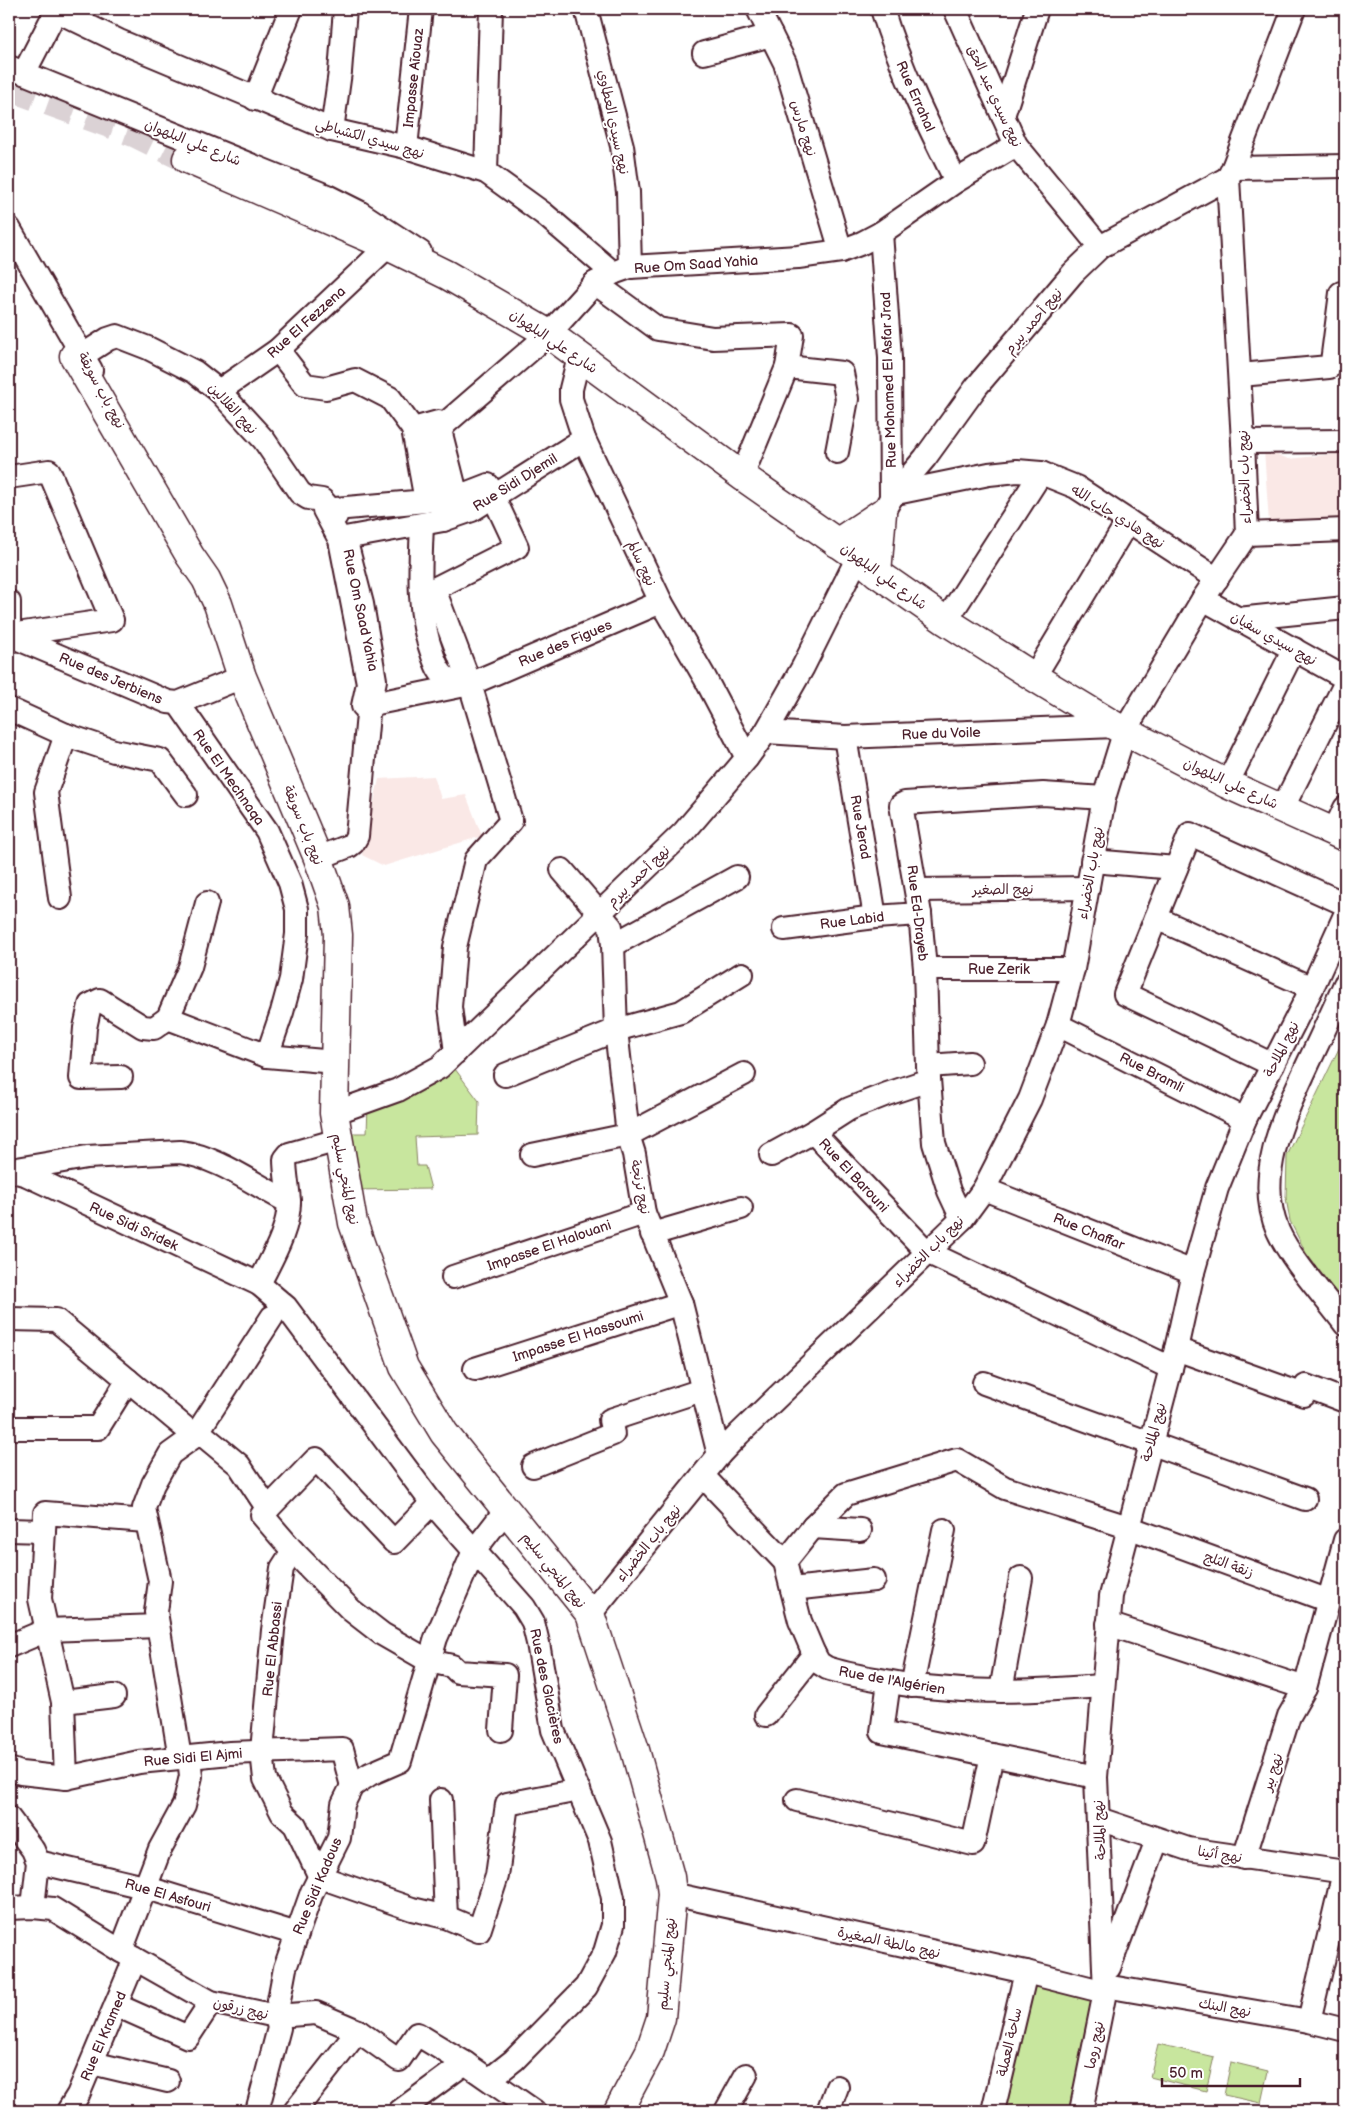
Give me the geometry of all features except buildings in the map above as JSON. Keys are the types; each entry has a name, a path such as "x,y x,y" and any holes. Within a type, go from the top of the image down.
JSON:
{"main road":[{"name":"شارع علي البلهوان","path":"187,159 388,246 447,275 549,334 674,424 742,476 946,621 1034,677 1120,728 1227,784 1283,807 1342,825"},
{"name":"نهج باب سويقة","path":"79,355 190,556 206,579 218,604 242,677 318,858 334,906 338,935 334,1113"},
{"path":"857,557 890,501"},
{"path":"857,557 890,501"},
{"name":"نهج المنجي سليم","path":"334,1113 353,1223 404,1367 444,1433 590,1614 635,1750 670,1877 672,1894 661,2018 650,2051 618,2111"}],"street":[{"path":"16,70 55,9"},
{"name":"نهج سيدي الكشباطي","path":"55,9 119,41 332,130 406,147 486,172 544,214 613,274 658,329 713,338 792,335 787,367"},
{"path":"255,99 291,9"},
{"path":"332,130 340,72 345,9"},
{"name":"Impasse Aĩouaz","path":"406,147 421,9"},
{"path":"486,172 491,9"},
{"name":"نهج سيدي العطاوي","path":"586,9 622,146 628,192 613,274"},
{"name":"نهج مارس","path":"758,9 785,63 841,251"},
{"name":"Rue Errahal","path":"882,9 893,43 924,117 956,181"},
{"name":"نهج سيدي عبد الحق","path":"955,9 1016,145 1100,247"},
{"path":"1003,116 1037,9"},
{"name":"نهج باب الخضراء","path":"590,1614 738,1434 962,1219 984,1190 1030,1099 1058,1026 1073,968 1104,798 1120,728 1247,534 1230,173 1294,9"},
{"path":"704,53 771,34"},
{"name":"شارع علي البلهوان","path":"16,70 335,200 390,230 447,275"},
{"name":"Rue Om Saad Yahia","path":"613,274 798,257 841,251 881,233 956,181 1016,145"},
{"path":"1230,173 1345,166"},
{"name":"نهج أحمد بيرم","path":"890,501 925,458 977,386 1073,273 1100,247 1230,173"},
{"name":"نهج باب سويقة","path":"9,228 79,355"},
{"name":"Rue Mohamed El Asfar Jrad","path":"881,233 890,358 890,501"},
{"name":"Rue El Fezzena","path":"219,391 278,350 388,246"},
{"path":"470,684 446,678 438,668 429,644 421,610 420,588 433,522 431,449 433,439 440,430 549,334 613,274"},
{"path":"1240,375 1327,368 1332,362 1340,333 1341,293"},
{"name":"نهج القلالين","path":"79,355 113,336 122,337 195,372 219,391 264,440 300,493 308,498 322,500 331,509"},
{"path":"278,350 305,386 326,388 355,380 390,398 413,429 426,501 324,510 340,540 368,683 363,706 370,704"},
{"name":"نهج سالم","path":"579,357 571,389 571,399 584,439 661,602 705,678 747,758"},
{"path":"742,476 787,367 842,373 848,399 837,452"},
{"path":"413,429 438,422 457,497 488,485 517,547 434,589 470,684 512,822 476,860 458,937 450,1007 456,1052"},
{"name":"Rue Sidi Djemil","path":"433,522 472,510 584,439"},
{"path":"1244,442 1345,442"},
{"name":"نهج هادي جاب الله","path":"890,501 989,474 1017,470 1041,473 1076,487 1216,579"},
{"path":"9,477 49,471 112,620 9,636 9,602"},
{"path":"946,621 1041,473"},
{"path":"331,509 338,518 345,538"},
{"path":"1034,677 1128,521"},
{"name":"Rue Om Saad Yahia","path":"318,858 349,846 357,836 370,704 375,680 374,664 362,604 345,538 433,522"},
{"path":"1247,534 1345,530"},
{"name":"نهج أحمد بيرم","path":"334,1113 398,1090 440,1067 684,832 747,758 766,732 803,667 857,557"},
{"name":"نهج سيدي سفيان","path":"1203,599 1345,678"},
{"name":"Rue des Figues","path":"370,704 470,684 661,602"},
{"path":"1238,619 1345,608"},
{"name":"Rue des Jerbiens","path":"9,636 154,698 178,703 242,677"},
{"path":"1227,784 1294,649"},
{"path":"1283,807 1345,684"},
{"name":"Rue El Mechnaqa","path":"178,703 267,831 290,883 297,909 297,934 291,979 267,1056"},
{"path":"9,709 66,735 114,751 160,760 186,795"},
{"name":"Rue du Voile","path":"766,732 844,737 1120,728"},
{"path":"60,898 46,792 66,735"},
{"name":"Rue Jerad","path":"844,737 876,917"},
{"name":"Rue Ed-Drayeb","path":"962,1219 949,1191 934,1143 925,969 920,914 901,808 902,804 1043,794 1104,798"},
{"path":"1273,1066 1125,994 1190,834 1345,904"},
{"path":"1092,861 1176,868"},
{"name":"نهج ترنجة","path":"562,870 611,927 616,1030 628,1135 634,1154 644,1212 681,1302 719,1455"},
{"path":"613,945 736,876"},
{"name":"نهج الصغير","path":"917,890 1088,888"},
{"path":"121,1076 84,1080 81,1078 85,1028 90,1005 100,1000 143,1027 154,1028 168,1018 190,967 207,903"},
{"name":"Rue Labid","path":"784,929 876,917 920,914"},
{"name":"نهج الملاحة","path":"1105,1986 1096,1777 1102,1686 1111,1596 1173,1358 1193,1272 1217,1188 1245,1119 1312,988 1345,916"},
{"path":"1156,918 1312,988"},
{"name":"Rue Zerik","path":"925,969 1073,968"},
{"path":"505,1075 616,1030 681,1012 742,974"},
{"path":"1345,984 1283,1118 1271,1172 1270,1204 1278,1231 1292,1254 1345,1324"},
{"path":"168,1018 267,1056 335,1062"},
{"name":"Rue Bramli","path":"1058,1026 1245,1119"},
{"path":"813,1132 849,1110 929,1073 970,1063"},
{"path":"532,1154 628,1135 744,1074"},
{"name":"Rue El Barouni","path":"771,1155 813,1132 927,1252"},
{"path":"258,1284 282,1236 289,1202 285,1166 288,1154 338,1140"},
{"path":"9,1180 9,1170 87,1157 180,1152 195,1154 212,1160 289,1202"},
{"name":"Rue Sidi Sridek","path":"9,1170 26,1175 258,1284"},
{"name":"Rue Chaffar","path":"984,1190 1193,1272"},
{"path":"652,1234 741,1208"},
{"name":"Impasse El Halouani","path":"453,1277 644,1212"},
{"path":"927,1252 1173,1358 1304,1395 1306,1386 1345,1401"},
{"name":"Rue des Glacières","path":"258,1284 286,1307 432,1503 514,1594 533,1622 553,1730 600,1841 614,1898 613,1925 605,1952 586,1987 528,2046 490,2079"},
{"name":"Impasse El Hassoumi","path":"475,1369 681,1302"},
{"path":"196,1433 272,1317"},
{"path":"9,1319 56,1320 128,1380 238,1465 268,1509"},
{"path":"9,1428 98,1428 128,1380"},
{"path":"984,1383 1306,1499"},
{"path":"533,1466 613,1434 610,1420 702,1390"},
{"name":"Rue El Kramed","path":"68,2111 78,2095 116,2006 144,1887 160,1850 184,1804 191,1776 185,1757 158,1626 156,1612 160,1581 144,1508 153,1484 170,1454 196,1433"},
{"path":"432,1503 394,1542 316,1459 262,1515 293,1551 350,1610 382,1634 429,1661 452,1666 458,1672 505,1675 501,1730"},
{"name":"زنقة الثلج","path":"785,1562 813,1527 846,1494 957,1460 1005,1488 1128,1527 1329,1600"},
{"name":"Rue de l'Algérien","path":"703,1476 785,1562 800,1621 814,1654 819,1663 826,1668 912,1686 968,1692 1102,1686"},
{"path":"352,1786 370,1774 400,1761 436,1638 474,1551 505,1511"},
{"path":"66,1778 63,1702 40,1599 45,1513 146,1521"},
{"path":"813,1527 860,1530"},
{"path":"9,1530 44,1531"},
{"path":"912,1686 944,1530"},
{"name":"نهج بير","path":"1244,1858 1289,1716 1306,1688 1345,1540"},
{"name":"Rue El Abbassi","path":"293,1551 282,1568 273,1630 262,1751 265,1779 282,1813 295,1825 320,1877"},
{"path":"1001,1692 1021,1578"},
{"path":"792,1589 874,1580"},
{"path":"1108,1624 1306,1688"},
{"path":"9,1646 47,1630 158,1626"},
{"path":"766,1715 814,1654"},
{"path":"890,1682 882,1732 1096,1777"},
{"path":"63,1702 114,1696"},
{"name":"Rue Sidi El Ajmi","path":"9,1769 21,1773 66,1778 139,1762 185,1757 262,1751 342,1749 352,1786"},
{"path":"797,1800 973,1844 992,1755"},
{"name":"Rue Sidi Kadous","path":"257,2111 279,2028 276,2016 285,1968 312,1892 339,1838 343,1804 352,1786"},
{"path":"320,1877 412,1909 446,1917 479,1931 497,1876 507,1804 579,1790"},
{"path":"441,1800 446,1917"},
{"path":"9,1818 33,1850 38,1862 34,1907"},
{"name":"نهج أثينا","path":"1099,1819 1188,1849 1344,1872"},
{"path":"1105,1986 1157,1840"},
{"name":"Rue El Asfouri","path":"38,1862 144,1887 297,1934"},
{"path":"1309,2021 1344,1872"},
{"name":"نهج مالطة الصغيرة","path":"672,1894 1026,1972 1105,1986"},
{"name":"نهج زرقون","path":"9,1908 34,1907 53,1909 128,1955 211,2002 276,2016 316,2013 358,2031 399,2060 417,2034 465,2063"},
{"name":"ساحة العملة","path":"993,2111 1026,1972"},
{"name":"نهج البنك","path":"1105,1986 1309,2021 1345,2030"},
{"name":"نهج روما","path":"1081,2111 1105,1986"},
{"path":"116,2006 188,2037 211,2002"},
{"path":"295,2111 358,2031"},
{"path":"92,2062 168,2081"},
{"path":"411,2108 465,2063 529,2108"},
{"path":"726,2111 746,2075"},
{"path":"828,2111 836,2087"},
{"path":"502,2111 529,2108"}],"shaded area":[{"path":"1264,450 1289,459 1345,453 1345,525 1269,523"},
{"path":"434,776 441,799 466,795 482,836 384,866 362,855 379,779"}],"green space":[{"path":"1345,1036 1345,1304 1306,1253 1290,1221 1286,1198 1287,1156"},
{"path":"452,1065 479,1101 478,1135 415,1137 417,1166 425,1166 431,1189 350,1190 342,1133 367,1133 368,1105"},
{"path":"1029,1978 1104,1995 1077,2111 998,2111"},
{"path":"1158,2044 1214,2057 1206,2091 1150,2077"},
{"path":"1231,2062 1268,2071 1261,2103 1224,2095"}],"tunnel":[{"path":"9,87 134,133 187,159"}]}
